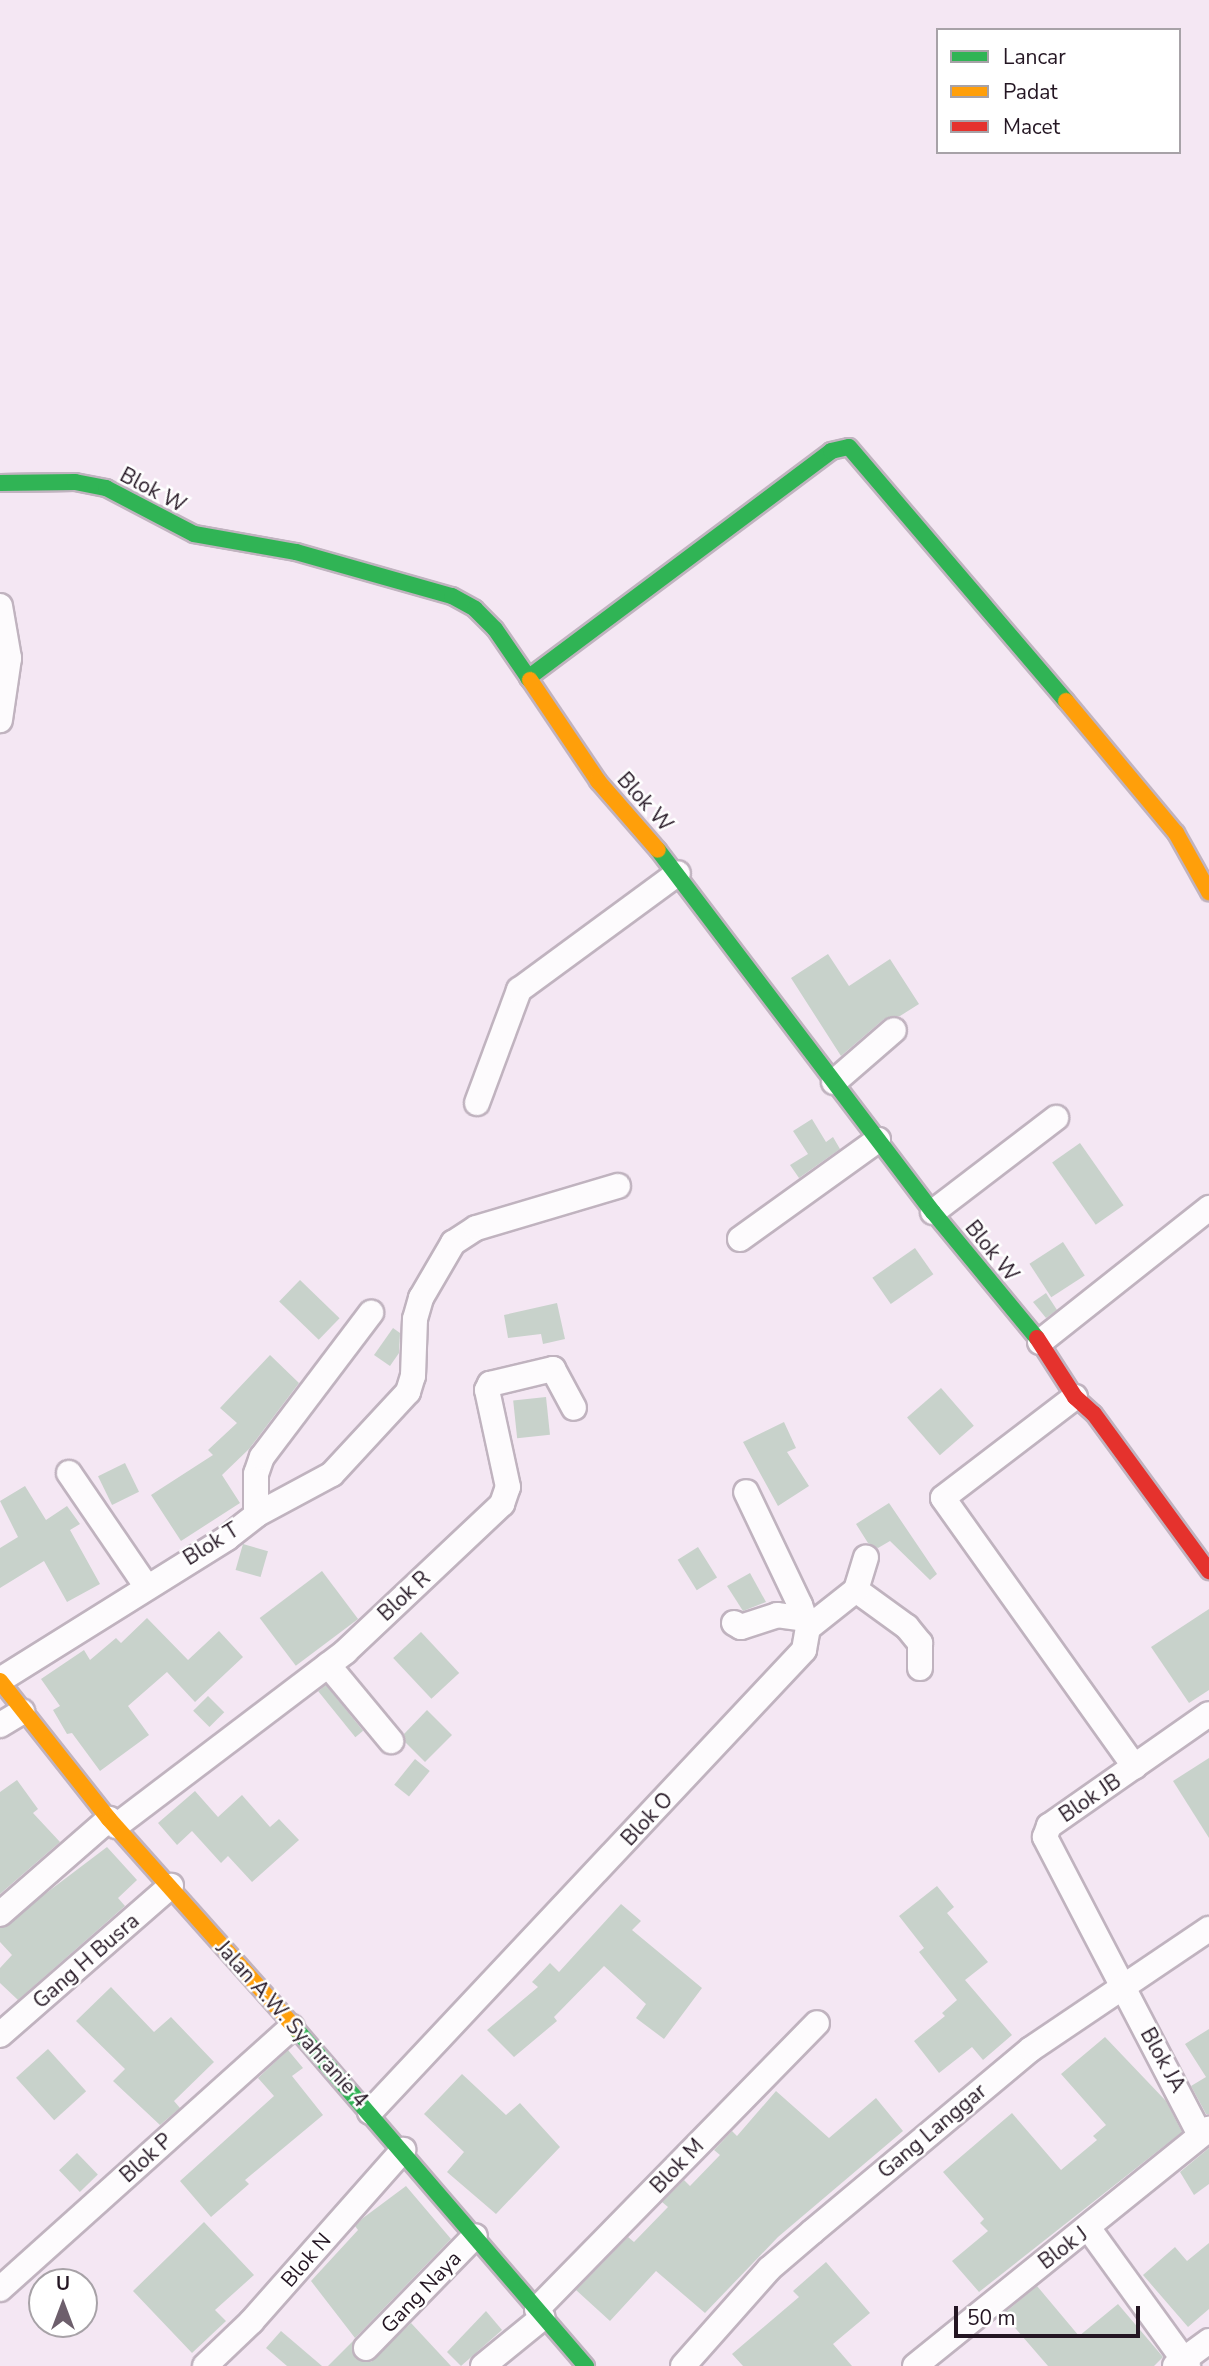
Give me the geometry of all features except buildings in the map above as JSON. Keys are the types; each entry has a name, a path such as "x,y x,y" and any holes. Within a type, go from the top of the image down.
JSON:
{"street":[{"path":"528,678 831,451 849,447 862,457 1176,833 1209,892"},
{"name":"Blok W","path":"0,483 98,486 194,534 296,552 452,596 475,609 495,629 598,781 678,873 933,1212 1040,1342 1075,1397 1094,1414 1209,1572"},
{"path":"0,606 9,658 0,720"},
{"path":"477,1103 519,990 678,873"},
{"path":"834,1082 894,1030"},
{"path":"933,1212 1056,1118"},
{"path":"740,1238 878,1140"},
{"path":"256,1515 332,1474 408,1392 413,1376 415,1319 421,1298 453,1243 476,1228 618,1186"},
{"path":"1040,1342 1209,1208"},
{"name":"Blok T","path":"0,1681 146,1586 227,1538 256,1515 256,1474 262,1457 371,1313"},
{"name":"Blok R","path":"0,1914 113,1822 328,1665 508,1494 487,1390 490,1384 553,1369 574,1408"},
{"path":"1075,1397 943,1498 1135,1767"},
{"path":"69,1473 146,1586"},
{"path":"746,1492 807,1624"},
{"path":"807,1624 856,1590 866,1556"},
{"path":"856,1590 907,1627 920,1643 920,1668"},
{"path":"734,1623 741,1627 777,1615 807,1624"},
{"name":"Blok O","path":"370,2112 788,1668 804,1650 807,1624"},
{"path":"328,1665 391,1741"},
{"name":"Jalan A.W. Syahranie 4","path":"0,1681 22,1712 113,1822 370,2112 586,2366"},
{"path":"0,1725 22,1712"},
{"name":"Blok JB","path":"1122,1987 1045,1837 1049,1826 1209,1714"},
{"name":"Gang H Busra","path":"0,2035 171,1886"},
{"name":"Gang Langgar","path":"683,2366 769,2269 1031,2049 1209,1929"},
{"name":"Blok JA","path":"1122,1987 1205,2132"},
{"name":"Blok M","path":"483,2366 540,2313 817,2023"},
{"name":"Blok P","path":"0,2289 292,2027"},
{"name":"Blok J","path":"915,2366 988,2304 1089,2229 1205,2132"},
{"name":"Blok N","path":"205,2366 251,2322 403,2150"},
{"path":"1089,2229 1182,2364 1209,2341"},
{"name":"Gang Naya","path":"366,2348 475,2236"}],"traffic: fast":[{"path":"528,678 831,451 849,447 1066,701"},
{"path":"0,483 75,482 106,488 194,534 296,552 452,596 475,609 495,629 530,680"},
{"path":"658,850 933,1212 1037,1338"},
{"path":"296,2029 586,2366"}],"traffic: slow":[{"path":"530,680 598,781 658,850"},
{"path":"1066,701 1176,833 1209,892"},
{"path":"0,1681 109,1819 296,2029"}],"traffic: jam":[{"path":"1037,1338 1075,1397 1094,1414 1209,1571"}]}
